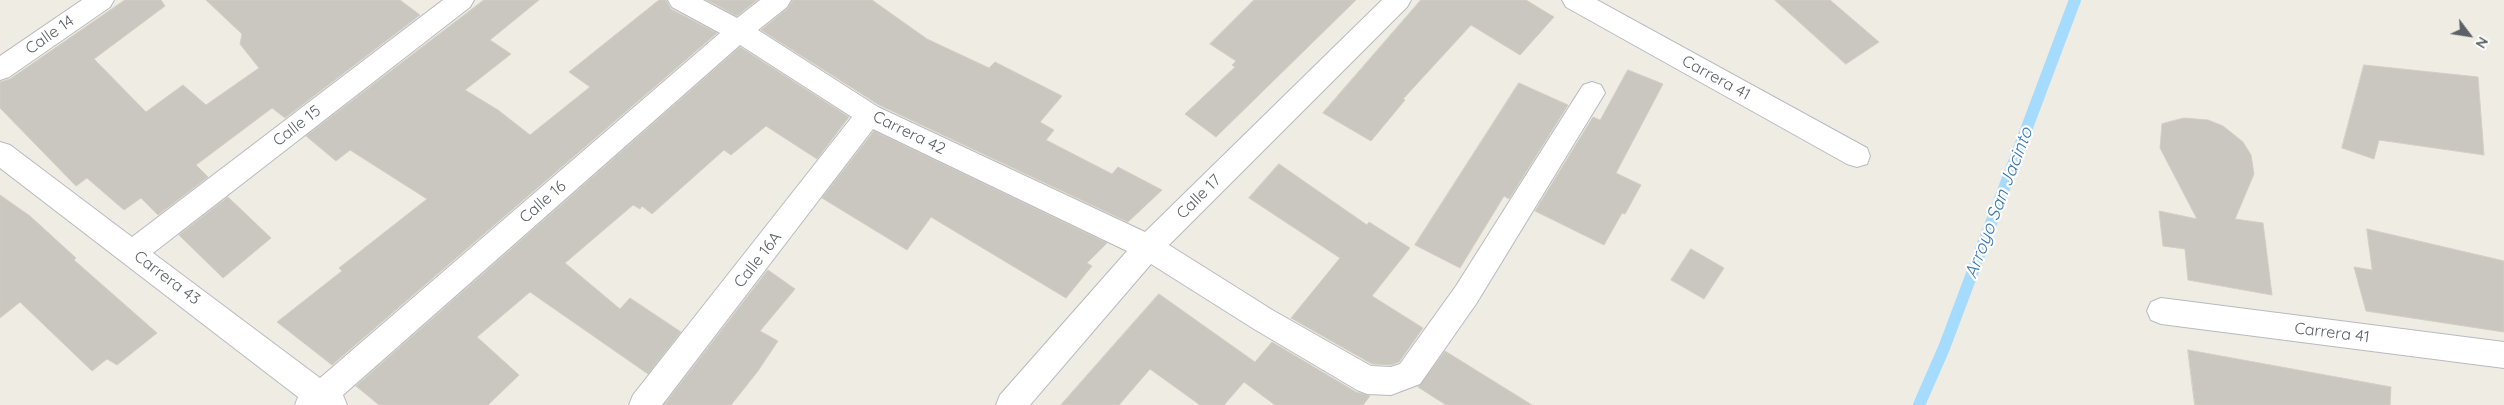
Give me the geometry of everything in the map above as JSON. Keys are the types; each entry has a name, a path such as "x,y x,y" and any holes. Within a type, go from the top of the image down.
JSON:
{"street":[{"name":"Calle 14","path":"0,70 101,0"},
{"name":"Calle 15","path":"133,252 461,0"},
{"name":"Carrera 42","path":"681,0 739,31 869,115 1148,247 1264,320 1367,380 1392,382 1410,374 1466,295 1592,93"},
{"name":"Calle 16","path":"321,402 739,31 778,0"},
{"name":"Calle 17","path":"1011,405 1148,247 1398,0"},
{"name":"Carrera 41","path":"1575,0 1858,156"},
{"name":"Calle 16A","path":"644,405 869,115"},
{"name":"Carrera 43","path":"0,154 133,252 321,402"},
{"name":"Carrera 41","path":"2161,311 2504,355"}],"building":[{"path":"125,0 161,0 165,6 94,59 146,112 183,85 206,105 259,68 240,44 242,34 206,0 400,0 420,15 285,118 272,108 196,165 208,177 158,215 141,198 124,210 87,178 76,186 0,108 0,82 10,79"},
{"path":"484,0 539,0 490,40 511,54 465,90 498,110 530,135 590,87 569,72 659,0 666,0 671,9 717,33 332,365 277,322 342,271 339,268 427,199 350,150 336,161 306,136"},
{"path":"707,0 757,0 737,16"},
{"path":"793,0 872,0 927,39 989,68 995,62 1062,96 1040,122 1054,130 1046,140 1112,174 1118,167 1162,190 1128,222 879,105 761,30 788,8"},
{"path":"1254,0 1356,0 1216,137 1185,114 1235,67 1232,65 1236,61 1210,44"},
{"path":"1421,0 1526,0 1554,17 1520,55 1471,25 1403,99 1405,100 1371,141 1323,113"},
{"path":"1775,0 1830,0 1879,42 1846,64"},
{"path":"740,47 849,117 817,159 766,126 731,155 724,150 652,214 642,206 640,209 633,205 565,263 620,309 630,298 681,332 648,374 530,292 477,337 519,375 488,405 379,405 356,386"},
{"path":"2364,65 2478,77 2484,155 2379,140 2374,159 2342,148"},
{"path":"1628,70 1663,84 1616,173 1641,185 1625,214 1622,213 1604,245 1535,211 1593,117 1600,120"},
{"path":"1519,83 1568,105 1509,199 1504,196 1460,268 1415,245"},
{"path":"2184,118 2208,120 2223,126 2243,142 2251,155 2254,174 2235,219 2263,223 2272,295 2188,280 2185,249 2163,246 2159,211 2197,219 2160,148 2162,124"},
{"path":"874,131 1107,243 1087,263 1092,266 1066,298 931,217 907,250 822,198"},
{"path":"1279,164 1367,225 1369,222 1410,248 1372,296 1423,328 1399,362 1391,365 1372,364 1291,318 1340,258 1249,198"},
{"path":"0,195 30,216 76,258 74,260 157,333 117,365 107,359 92,371 20,302 0,318"},
{"path":"228,197 271,238 223,278 179,235"},
{"path":"2367,229 2504,261 2504,332 2366,311 2354,267 2372,270"},
{"path":"1691,249 1724,268 1704,299 1671,280"},
{"path":"768,270 795,289 760,331 778,341 758,371 731,405 664,405"},
{"path":"1159,294 1255,362 1272,342 1356,392 1370,396 1363,405 1275,405 1244,382 1224,405 1200,405 1150,369 1119,405 1061,405"},
{"path":"2188,350 2391,387 2390,405 2195,405"},
{"path":"1445,351 1532,405 1446,405 1418,387"}],"waterway":[{"name":"Arroyo San Jacinto","path":"1919,405 1944,348 2075,0"}]}
